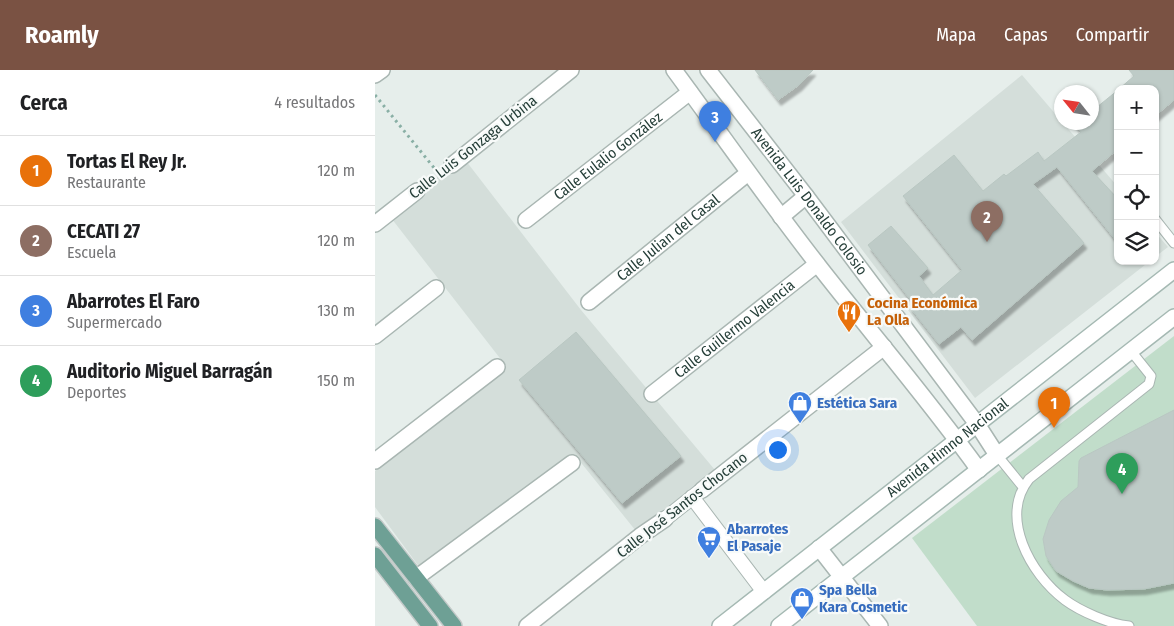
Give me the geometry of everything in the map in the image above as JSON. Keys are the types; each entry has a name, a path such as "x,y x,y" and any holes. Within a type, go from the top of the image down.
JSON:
{"main road":[{"path":"375,526 454,626"},
{"path":"375,555 430,626"}],"street":[{"path":"375,75 382,70"},
{"name":"Calle Luis Gonzaga Urbina","path":"452,165 571,70"},
{"name":"Avenida Luis Donaldo Colosio","path":"674,70 781,217 979,470"},
{"name":"Avenida Luis Donaldo Colosio","path":"708,70 806,196 977,424 997,456"},
{"name":"Calle Eulalio González","path":"526,220 690,92"},
{"name":"Calle Julian del Casal","path":"589,302 748,173"},
{"name":"Calle Luis Gonzaga Urbina","path":"375,224 417,191"},
{"path":"781,217 806,196"},
{"name":"Calle Guillermo Valencia","path":"652,394 817,264"},
{"name":"Avenida Himno Nacional","path":"720,626 1174,270"},
{"path":"375,336 436,288"},
{"path":"779,626 1174,317"},
{"name":"Calle José Santos Chocano","path":"527,626 884,347"},
{"path":"375,461 497,367"},
{"path":"416,578 572,463"},
{"path":"697,494 764,592"},
{"path":"819,548 880,626"}],"lane":[{"path":"1159,225 1174,243"},
{"path":"1129,626 1094,616 1065,600 1044,580 1032,563 1021,540 1016,516 1019,496 1029,479 1149,384 1151,376 1131,351"},
{"path":"997,456 1023,487"}],"path":[{"path":"375,95 439,175"},
{"name":"Calle Luis Gonzaga Urbina","path":"417,191 452,165"}],"shaded area":[{"path":"1022,75 1054,112 1054,130 1069,130 1114,182 1114,265 1145,265 975,398 841,222"},
{"path":"463,157 581,310 720,476 640,536 574,454 420,568 375,507 375,471 506,366 388,214"},
{"path":"1159,237 1168,247 1159,254"}],"green space":[{"path":"1174,336 1174,626 977,626 912,538"}],"building":[{"path":"755,70 813,70 799,85 778,100"},
{"path":"1129,70 1174,70 1174,100 1159,113 1159,85 1124,85 1134,76"},
{"path":"1114,93 1114,152 1092,171 1114,195 1114,238 1057,167 1033,184 1084,243 972,340 961,327 939,344 909,306 913,303 868,245 891,226 928,268 919,276 933,295 962,270 903,196 954,155 983,191 1004,174 1006,176 1038,152 1044,161 1081,132 1079,130 1099,130 1099,105"},
{"path":"576,332 681,456 622,503 519,380"},
{"path":"1174,410 1174,583 1144,589 1107,590 1089,588 1056,571 1046,556 1043,539 1049,520 1061,501 1078,487 1079,461 1081,458"}],"place":[{"name":"Abarrotes El Faro","path":"715,142"},
{"name":"CECATI 27","path":"987,242"},
{"name":"Cocina Económica La Olla","path":"849,333"},
{"name":"Estética Sara","path":"800,424"},
{"name":"Tortas El Rey Jr.","path":"1054,428"},
{"name":"Auditorio Miguel Barragán","path":"1122,494"},
{"name":"Abarrotes El Pasaje","path":"709,559"},
{"name":"Spa Bella Kara Cosmetic","path":"802,620"}]}
